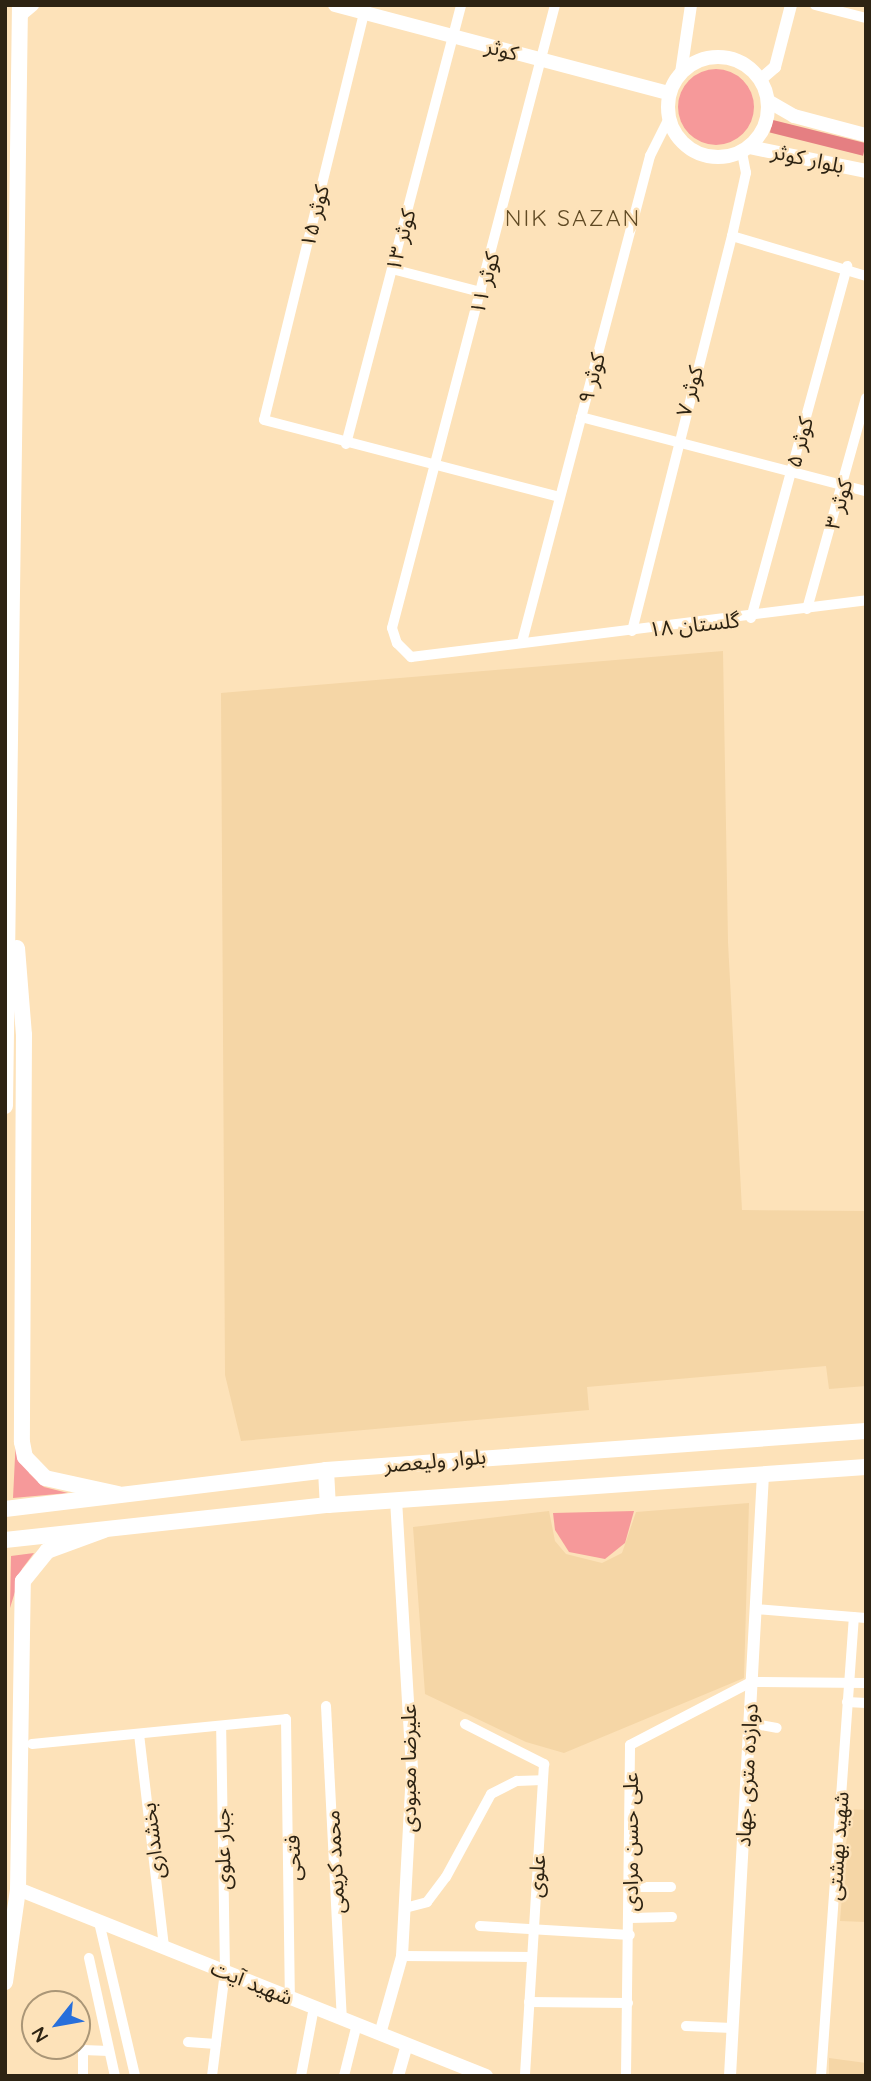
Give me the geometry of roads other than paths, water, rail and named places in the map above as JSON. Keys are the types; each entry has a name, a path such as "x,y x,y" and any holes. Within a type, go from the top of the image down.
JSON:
{"main road":[{"name":"کوثر","path":"335,5 365,9 453,36 669,93"},
{"path":"5,1106 24,9"},
{"path":"716,57 741,63 760,80 768,101 765,126 746,149 703,156 681,142 669,118 669,93 681,73 716,57"},
{"name":"بلوار کوثر","path":"768,101 794,116 866,135"},
{"name":"بلوار کوثر","path":"746,149 866,171"},
{"path":"11,870 24,1035 22,1442 35,1470 64,1485 118,1494"},
{"path":"5,1412 22,1402"},
{"name":"بلوار ولیعصر","path":"5,1509 326,1469 866,1431"},
{"name":"بلوار ولیعصر","path":"5,1540 328,1505 866,1467"},
{"path":"326,1469 328,1505"},
{"path":"5,1982 18,1889 19,1603 32,1566 47,1552 104,1530"},
{"path":"5,1648 19,1659"},
{"name":"شهید آیت","path":"18,1889 486,2076"}],"street":[{"name":"کوثر ۱۳","path":"346,444 461,5"},
{"name":"کوثر ۱۱","path":"522,642 411,657 397,643 392,628 555,5"},
{"path":"681,73 691,5"},
{"path":"760,80 775,67 791,5"},
{"path":"815,5 866,18"},
{"name":"۱۵ کوثر","path":"346,444 264,420 365,9"},
{"name":"کوثر ۹","path":"522,642 650,156 669,118"},
{"name":"کوثر ۷","path":"632,631 676,441 732,236 746,173 746,149"},
{"path":"732,236 847,266 866,276"},
{"name":"کوثر ۵","path":"751,618 847,266"},
{"path":"392,269 481,292"},
{"name":"کوثر ۳","path":"807,609 866,398"},
{"path":"581,417 866,491"},
{"path":"346,444 559,497"},
{"name":"گلستان ۱۸","path":"522,642 751,618 866,600"},
{"name":"دوازده متری جهاد","path":"730,2076 763,1474"},
{"name":"علیرضا معبودی","path":"380,2034 402,1956 412,1769 396,1500"},
{"path":"756,1609 866,1618"},
{"name":"شهید بهشتی","path":"821,2076 854,1617"},
{"path":"751,1682 866,1683"},
{"name":"علی حسن مرادی","path":"626,2076 630,1935 630,1745 751,1682"},
{"path":"847,1702 866,1703"},
{"name":"محمد کریمی","path":"326,1706 342,2018"},
{"name":"فتحی","path":"221,1726 286,1719 290,1998"},
{"path":"749,1723 777,1728"},
{"path":"405,1908 427,1902 446,1877 492,1794 517,1781 542,1780 544,1764 465,1724"},
{"path":"32,1744 221,1726"},
{"name":"جبار علوی","path":"212,2076 225,1972 221,1726"},
{"name":"بخشداری","path":"139,1734 164,1948"},
{"name":"علوی","path":"525,2076 542,1780"},
{"path":"630,1887 670,1887"},
{"path":"630,1918 672,1917"},
{"path":"99,1922 135,2076"},
{"path":"480,1926 630,1935"},
{"path":"402,1956 531,1957"},
{"path":"89,1958 115,2076"},
{"path":"529,2002 628,2003"},
{"path":"300,2076 314,2007"},
{"path":"344,2076 357,2024"},
{"path":"686,2026 732,2028"},
{"path":"188,2042 216,2044"},
{"path":"398,2076 407,2044"},
{"path":"83,2076 83,2050 109,2051"}],"district":[{"name":"NIK SAZAN","path":"573,218"}]}
